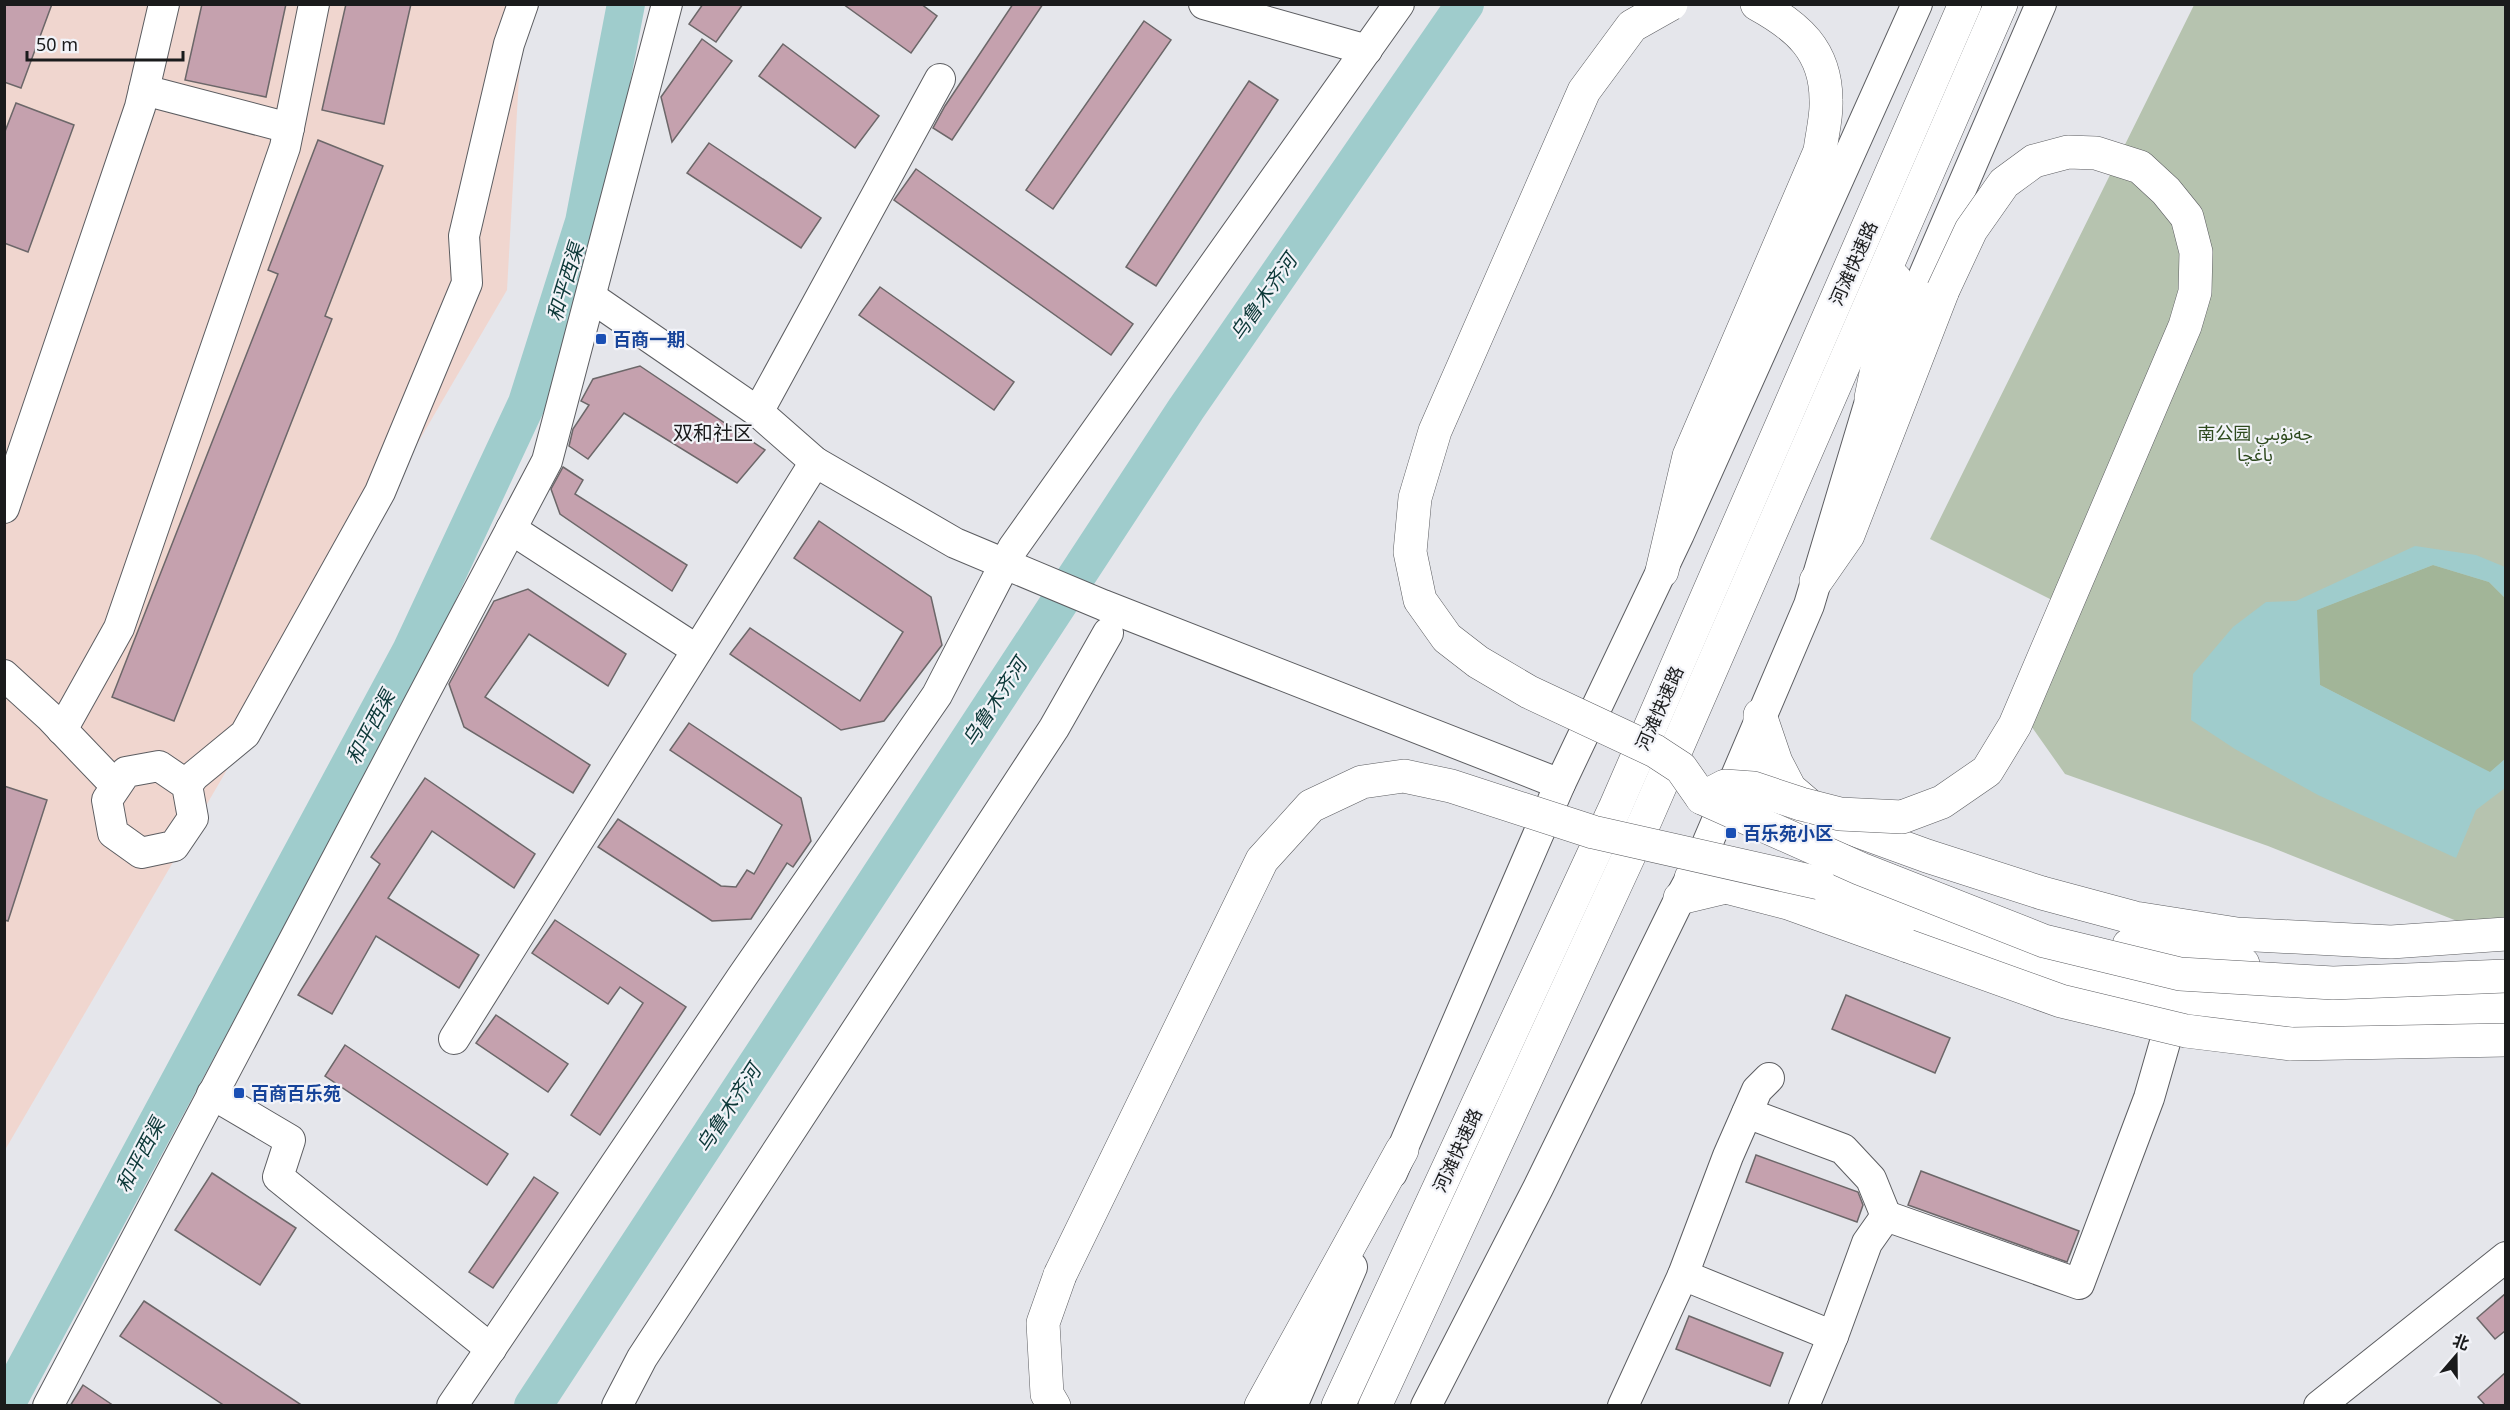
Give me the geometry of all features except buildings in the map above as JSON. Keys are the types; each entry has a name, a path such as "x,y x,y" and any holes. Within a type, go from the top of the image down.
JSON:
{"main road":[{"path":"1671,4 1632,26 1584,91 1435,431 1415,498 1410,552 1420,600 1447,638 1478,662 1529,692 1654,751 1681,768 1702,798 1862,869 2044,941 2180,974 2333,983 2505,975"},
{"path":"1662,572 1689,456 1820,151 1827,100 1822,65 1806,38 1778,16 1756,4"},
{"name":"河滩快速路","path":"1338,1406 1615,808 1965,4"},
{"name":"河滩快速路","path":"1375,1406 1645,821 2001,4"},
{"path":"1702,798 1725,786 1753,788 1840,814 1902,817 1942,802 1987,771 2015,725 2185,326 2195,292 2196,252 2187,217 2166,191 2140,167 2096,153 2068,152 2034,161 2004,183 1971,230 1943,290 1848,535 1816,581"},
{"path":"1871,398 1906,221"},
{"path":"1760,715 1759,769 1775,803 1793,823 1828,847 1900,876 2028,922 2171,955 2313,973 2505,975"},
{"path":"1760,715 1776,762 1790,789 1825,819 1927,856 2042,893 2135,918 2237,934 2391,942 2505,934"},
{"path":"1054,1406 1047,1394 1043,1323 1060,1275 1262,860 1311,806 1362,782 1404,776 1451,786 1593,832 1819,883 1981,948 2120,991 2219,1006 2315,1014 2505,1008"},
{"path":"1685,888 1729,872 1798,889 1944,948 2022,974 2140,1005 2231,1022 2373,1024 2505,1013"},
{"path":"1685,888 1726,887 1788,903 2061,1001 2186,1031 2292,1044 2505,1040"},
{"path":"1261,1406 1402,1150"}],"street":[{"path":"4,508 144,90 164,4"},
{"path":"62,730 119,628 285,147 314,4"},
{"path":"187,785 194,776 245,735 380,492 467,283 464,236 509,44 523,4"},
{"path":"48,1406 547,461 668,4"},
{"path":"1204,4 1367,51"},
{"path":"452,1406 742,977 937,695 1015,570 1013,548 1400,4"},
{"path":"1292,1406 1560,784 1662,572 1917,4"},
{"path":"1425,1406 1538,1188 1685,888 1809,605 1871,398 2041,4"},
{"path":"758,412 940,79"},
{"path":"144,90 289,128"},
{"path":"591,297 758,412 815,462 955,543 1015,570 1105,619 1560,784"},
{"path":"454,1039 815,462"},
{"path":"511,529 697,650"},
{"path":"617,1406 642,1358 1054,728 1105,619"},
{"path":"4,675 117,786"},
{"path":"159,766 187,785 193,818 174,846 141,853 113,833 107,800 126,772 159,766"},
{"path":"1747,1113 1843,1149 1871,1179 1886,1216 2079,1284 2149,1098 2174,1011"},
{"path":"1623,1406 1683,1275 1728,1156 1757,1090 1769,1078"},
{"path":"212,1094 290,1140 278,1177 491,1349"},
{"path":"1804,1406 1833,1336 1867,1243 1886,1216"},
{"path":"2319,1406 2505,1257"},
{"path":"1683,1275 1833,1336"}],"shaded area":[{"path":"5,5 523,5 507,290 5,1150"}],"green space":[{"name":"南公园 جەنۇبىي باغچا","path":"2194,5 2505,5 2505,920 2457,921 2268,846 2065,774 2024,716 2066,607 1930,539"},
{"path":"2433,565 2489,582 2505,598 2505,759 2490,773 2320,685 2316,610"}],"water":[{"path":"2415,546 2476,555 2505,567 2505,598 2489,582 2433,565 2317,610 2320,685 2490,772 2505,759 2505,788 2476,810 2456,858 2318,795 2235,749 2191,720 2193,674 2233,627 2266,602 2296,601"}],"waterway":[{"name":"和平西渠","path":"5,1406 411,651 527,403 584,222 626,4"},
{"name":"乌鲁木齐河","path":"533,1406 1186,409 1465,4"}],"place":[{"name":"百商一期","path":"601,339"},
{"name":"百乐苑小区","path":"1731,833"},
{"name":"百商百乐苑","path":"239,1093"}],"district":[{"name":"双和社区","path":"713,432"}]}
